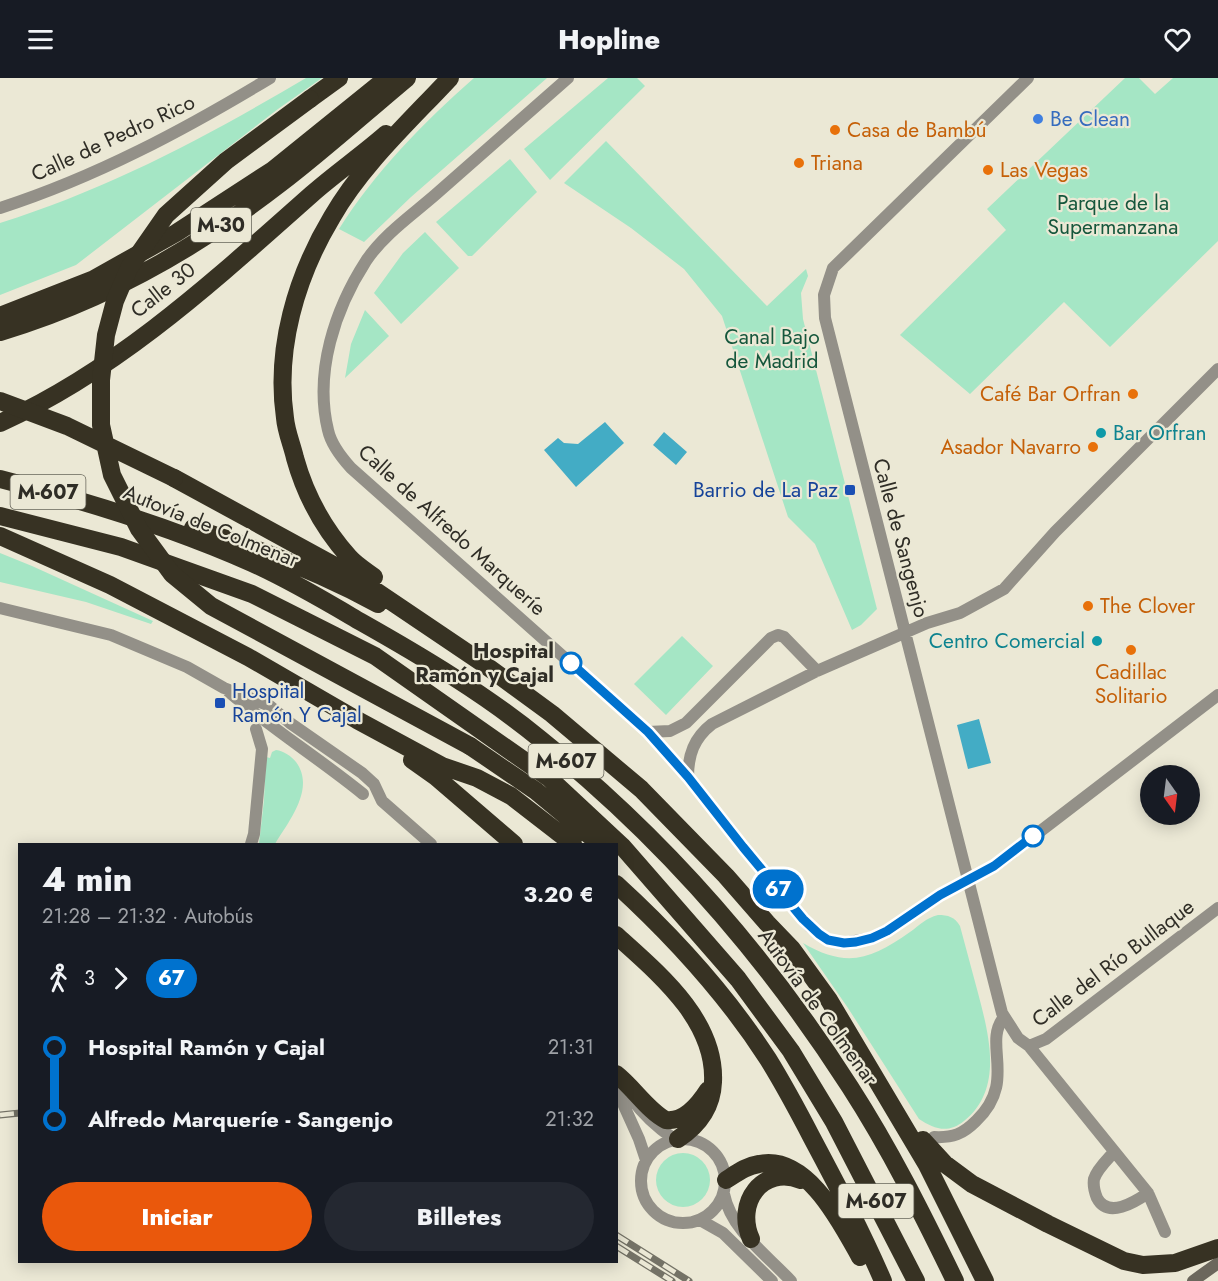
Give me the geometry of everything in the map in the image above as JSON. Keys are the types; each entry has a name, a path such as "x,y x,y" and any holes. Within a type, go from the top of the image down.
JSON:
{"highway":[{"path":"339,78 226,161 166,215 129,268 115,301 109,324 101,380 101,425 112,475 139,529 172,574 212,606 470,746 536,791 599,843"},
{"path":"0,316 92,280 176,233 273,170 387,78"},
{"name":"Calle 30","path":"0,332 95,297 179,254 280,184 407,78"},
{"path":"449,78 365,171 332,216 299,285 288,329 282,381 285,420 302,482 325,525 350,558 481,662"},
{"name":"Calle 30","path":"0,423 33,408 82,380 172,314 449,78"},
{"path":"0,400 67,426 174,478 304,547 355,577 481,662 552,714 641,789 726,876 766,923 792,949 829,1000 856,1031 929,1148 945,1164 972,1184 1124,1261 1143,1265 1167,1264 1218,1248"},
{"name":"Autovía de Colmenar","path":"0,479 97,504 199,541 293,583 402,645 470,688 540,738 628,815 725,916 782,988 850,1087 902,1176 956,1281"},
{"path":"97,504 185,525 245,544 300,566 358,593 481,662"},
{"name":"M-607","path":"0,516 121,547 241,590 375,656 549,778 622,846 671,901 738,979 791,1051 834,1122 897,1240 916,1281"},
{"path":"0,536 110,585 248,657 357,720 436,777 513,843"},
{"name":"M-607","path":"357,720 442,765 477,778 511,796 572,843"},
{"path":"618,860 671,901"},
{"name":"M-607","path":"618,886 701,970 767,1058 794,1102 837,1184 883,1281"},
{"path":"766,923 827,1011 896,1126 920,1170 971,1281"},
{"path":"618,937 659,975 688,1010 702,1031 711,1053 712,1096 707,1109 687,1132 676,1139"},
{"path":"829,1000 927,1165 985,1281"},
{"path":"618,1078 637,1092 659,1117 671,1121 686,1114 695,1106 713,1081"},
{"path":"725,1187 743,1168 761,1163 777,1163 790,1169 811,1184 828,1202 874,1281"},
{"path":"751,1239 746,1228 745,1212 749,1198 763,1184 779,1177 795,1178 811,1184"}],"main road":[{"path":"1193,1281 1218,1263"}],"street":[{"name":"Calle de Pedro Rico","path":"0,208 80,178 139,152 212,113 270,78"},
{"name":"Calle de Alfredo Marqueríe","path":"568,78 396,228 367,260 333,329 323,394 328,431 337,451 351,468 648,732 688,777 803,919 828,940 844,943 872,938 887,931 940,895 1001,861 1218,695"},
{"name":"Calle de Sangenjo","path":"1028,78 833,268 824,295 827,328 994,987 1004,1017 1018,1038 1029,1046 1148,1193 1166,1232"},
{"path":"688,777 688,761 693,747 699,736 712,724 817,671 927,623 960,613 1004,589 1055,532 1218,369"},
{"path":"0,608 111,635 187,667 224,688 270,706 290,723 362,773 374,784 382,801 430,843"},
{"path":"648,732 670,731 686,723 771,638 778,635 784,637 817,671"},
{"path":"224,688 259,718 363,794"},
{"path":"696,712 704,721 712,724"},
{"path":"251,843 262,749 256,729"},
{"name":"Calle del Río Bullaque","path":"1029,1046 1046,1040 1218,908"},
{"path":"934,1137 952,1137 960,1134 984,1114 992,1102 999,1078 997,1035 1004,1017"},
{"path":"618,1079 643,1115 676,1139"},
{"path":"618,1092 646,1160"},
{"path":"725,1187 718,1204 700,1220 688,1223 675,1222 653,1211 646,1201 640,1180 646,1160 653,1150 663,1143 676,1139 701,1142 711,1149 724,1168 726,1205 734,1222 791,1281"},
{"path":"1114,1152 1094,1179 1095,1194 1100,1203 1111,1208 1122,1207 1148,1193"},
{"path":"700,1220 723,1233 771,1281"}],"green space":[{"path":"306,78 322,78 278,109 76,265 0,295 0,223 81,194 157,160 232,121"},
{"path":"474,78 547,78 411,197 364,242 339,229 384,168 436,113"},
{"path":"608,78 637,78 645,86 550,180 524,149"},
{"name":"Parque de la Supermanzana","path":"1125,78 1139,78 1155,94 1173,78 1218,78 1218,241 1110,347 1064,302 970,394 900,335 1006,230 987,209"},
{"name":"Canal Bajo de Madrid","path":"606,141 767,306 806,269 808,276 801,293 803,319 877,609 861,625 852,630 815,544 788,517 722,316 684,269 631,228 564,183"},
{"path":"510,159 537,192 472,256 468,256 436,222"},
{"path":"425,232 459,268 401,324 374,293 403,253"},
{"path":"365,310 389,336 345,378 351,344"},
{"path":"0,553 153,621 151,624 86,602 0,582"},
{"path":"682,636 713,666 666,715 634,684"},
{"path":"282,751 296,762 301,772 302,794 293,816 276,843 259,843 266,757 270,758 272,752"},
{"path":"938,915 951,917 960,926 986,1026 990,1061 985,1093 977,1108 964,1121 947,1129 941,1129 919,1119 848,1008 803,943 833,956 859,957 883,949"},
{"path":"678,1153 688,1153 698,1157 706,1165 710,1180 706,1195 698,1203 688,1207 678,1207 668,1203 660,1195 656,1185 656,1175 660,1165 668,1157"}],"water":[{"path":"605,422 624,443 576,487 544,450 558,438 564,443 578,444"},
{"path":"664,432 687,452 676,465 653,445"},
{"path":"979,719 991,763 968,769 957,725"}],"railway":[{"path":"0,1115 18,1113"},
{"path":"618,1236 689,1281"},
{"path":"618,1247 672,1281"}],"bus line":[{"name":"67","path":"571,663 648,732 688,777 803,919 828,940 844,943 856,942 887,931 940,895 994,866 1033,836"}],"place":[{"name":"Be Clean","path":"1038,119"},
{"name":"Casa de Bambú","path":"835,130"},
{"name":"Triana","path":"799,163"},
{"name":"Las Vegas","path":"988,170"},
{"name":"Café Bar Orfran","path":"1133,394"},
{"name":"Bar Orfran","path":"1101,433"},
{"name":"Asador Navarro","path":"1093,447"},
{"name":"Barrio de La Paz","path":"850,490"},
{"name":"The Clover","path":"1088,606"},
{"name":"Centro Comercial","path":"1097,641"},
{"name":"Cadillac Solitario","path":"1131,650"},
{"name":"Hospital Ramón y Cajal","path":"571,663"},
{"name":"Hospital Ramón Y Cajal","path":"220,703"}]}
